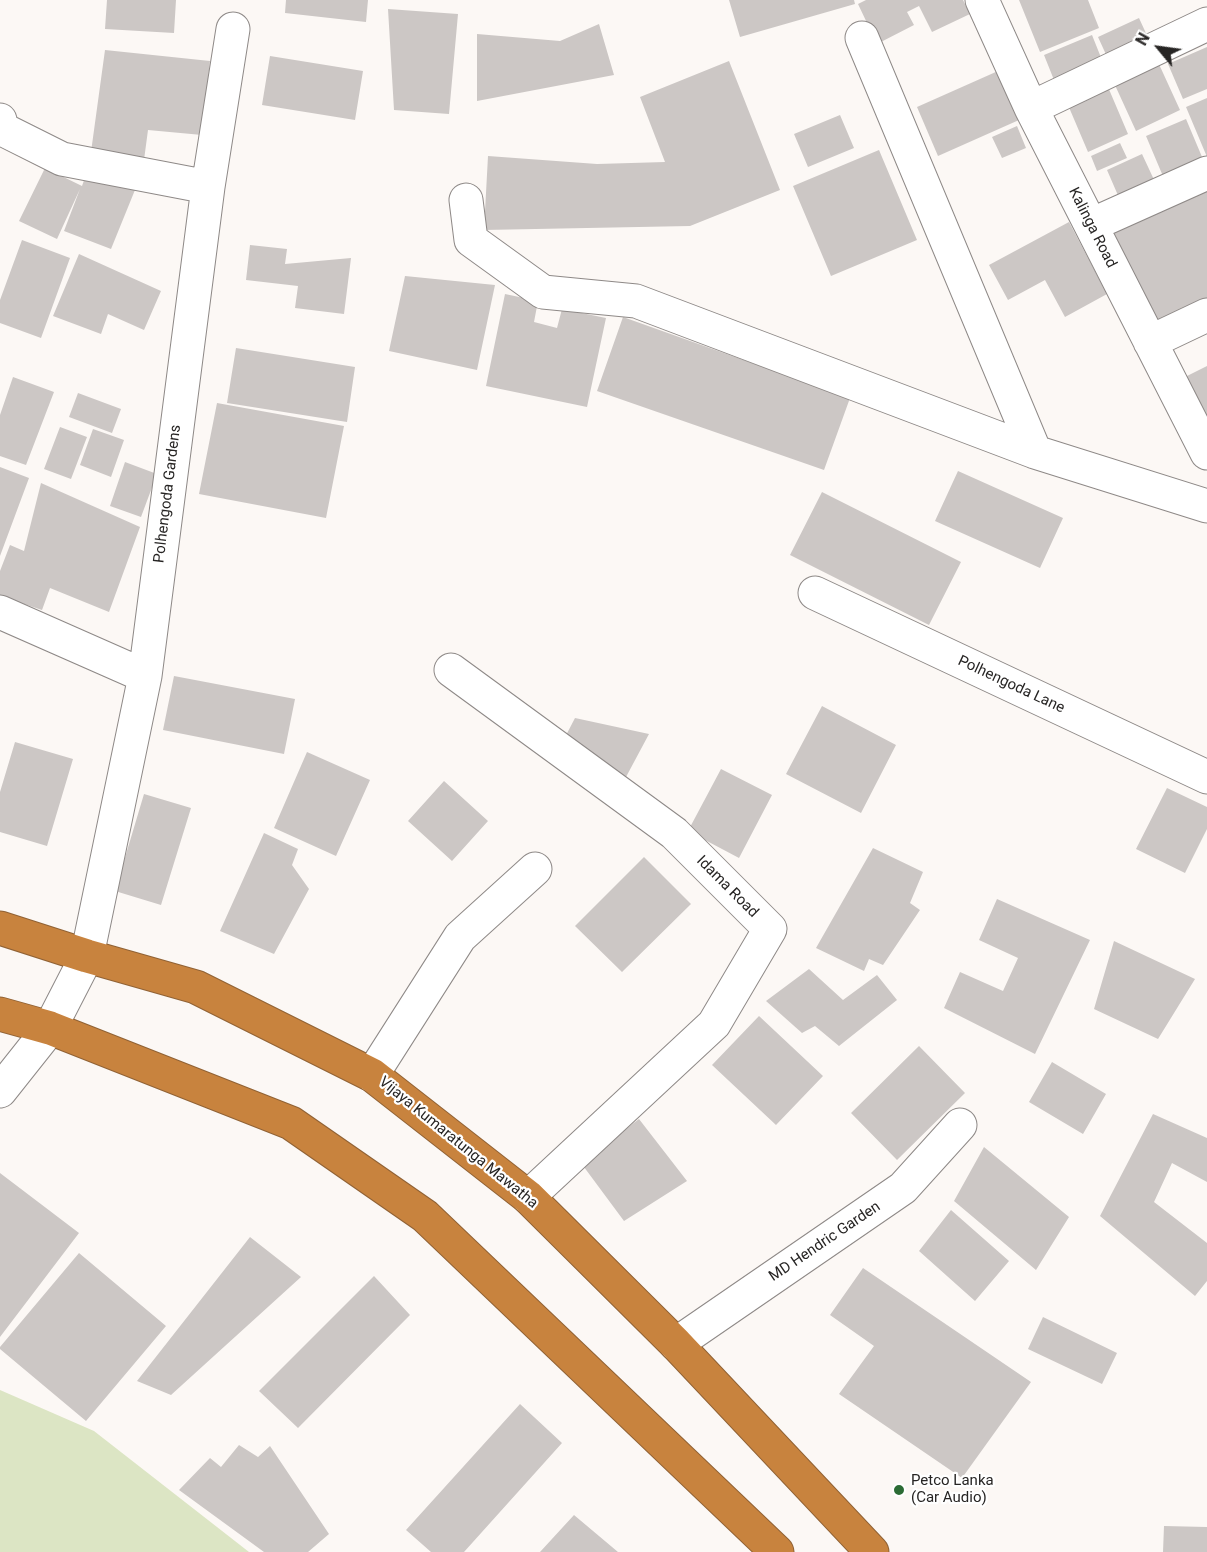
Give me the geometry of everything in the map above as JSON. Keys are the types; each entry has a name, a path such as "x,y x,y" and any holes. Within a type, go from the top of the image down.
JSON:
{"highway":[{"name":"Vijaya Kumaratunga Mawatha","path":"0,928 196,987 372,1075 528,1197 676,1344 872,1552"},
{"path":"0,1014 50,1028 291,1123 425,1216 777,1552"}],"street":[{"name":"Kalinga Road","path":"981,0 1031,108 1207,453"},
{"path":"1031,108 1207,24"},
{"name":"Polhengoda Gardens","path":"0,1091 50,1028 87,956 145,676 208,187 233,29"},
{"path":"862,38 1035,452"},
{"path":"0,120 2,129 62,159 208,187"},
{"path":"1091,225 1207,172"},
{"path":"466,200 471,240 543,291 636,301 1035,452 1207,506"},
{"path":"1150,342 1207,315"},
{"name":"Polhengoda Lane","path":"815,593 1207,777"},
{"path":"0,612 145,676"},
{"name":"Idama Road","path":"451,670 674,833 770,929 714,1024 528,1197"},
{"path":"372,1075 460,937 535,870"},
{"name":"MD Hendric Garden","path":"676,1344 903,1188 960,1125"}],"green space":[{"path":"0,1390 94,1431 249,1552 0,1552"}],"building":[{"path":"107,0 176,0 174,33 105,29"},
{"path":"286,0 368,0 366,22 285,13"},
{"path":"729,0 854,0 855,4 740,37"},
{"path":"866,0 963,0 970,14 932,32 919,6 907,12 914,25 877,44 858,4"},
{"path":"1019,0 1088,0 1099,28 1040,52"},
{"path":"388,9 458,14 449,114 394,110"},
{"path":"1139,18 1150,42 1109,61 1098,37"},
{"path":"599,24 614,75 477,101 477,34 560,41"},
{"path":"1092,35 1104,65 1056,85 1044,55"},
{"path":"1207,47 1207,89 1183,99 1168,64"},
{"path":"105,50 210,61 202,135 148,130 144,160 91,152"},
{"path":"270,56 363,71 355,120 262,105"},
{"path":"729,61 780,190 690,226 484,230 488,156 597,164 665,162 640,97"},
{"path":"1158,62 1180,110 1136,131 1114,83"},
{"path":"998,71 1019,120 938,156 917,107"},
{"path":"1108,87 1128,134 1088,152 1068,105"},
{"path":"1207,98 1207,157 1186,107"},
{"path":"840,115 854,148 808,167 794,134"},
{"path":"1186,119 1205,164 1165,181 1146,136"},
{"path":"1017,126 1026,148 1002,158 992,137"},
{"path":"1120,143 1127,158 1097,171 1091,156"},
{"path":"879,150 917,240 831,276 793,186"},
{"path":"1142,154 1156,184 1120,200 1107,170"},
{"path":"89,166 137,185 111,249 64,231 80,189 57,239 19,221 45,168 82,186"},
{"path":"1207,183 1207,305 1153,331 1106,231"},
{"path":"1069,222 1107,294 1065,317 1045,280 1008,300 989,265"},
{"path":"22,240 70,258 41,338 0,323 0,300"},
{"path":"250,245 287,249 285,264 351,258 344,314 295,308 298,286 246,280"},
{"path":"79,254 161,291 144,330 108,314 101,334 53,316"},
{"path":"405,276 495,285 477,370 389,351"},
{"path":"505,294 538,301 534,322 557,328 562,309 606,318 587,407 486,386"},
{"path":"623,317 850,398 824,470 597,391"},
{"path":"236,348 355,367 347,422 227,403"},
{"path":"1207,366 1207,423 1185,377"},
{"path":"13,377 54,392 26,465 0,456 0,415"},
{"path":"78,393 121,409 112,433 69,417"},
{"path":"217,403 344,426 326,518 199,494"},
{"path":"60,427 87,437 71,479 44,469"},
{"path":"93,429 124,440 111,477 80,465"},
{"path":"125,462 157,474 141,517 110,506"},
{"path":"0,467 29,478 0,556"},
{"path":"958,471 1063,518 1040,568 935,521"},
{"path":"41,483 140,527 109,612 50,588 42,610 0,596 0,571 10,545 24,551"},
{"path":"822,492 961,562 929,625 790,555"},
{"path":"174,676 295,699 284,754 163,730"},
{"path":"822,706 896,745 861,813 786,774"},
{"path":"575,718 649,734 626,777 562,743"},
{"path":"15,742 73,759 47,846 0,832 0,792"},
{"path":"307,752 370,780 336,856 274,828"},
{"path":"721,769 772,795 739,858 688,831"},
{"path":"444,781 488,821 452,861 408,821"},
{"path":"1167,788 1207,807 1207,829 1185,873 1136,849"},
{"path":"144,794 191,808 161,905 115,891"},
{"path":"264,833 298,849 292,865 309,889 274,954 220,931"},
{"path":"873,848 923,872 910,903 920,910 883,965 869,959 864,971 816,948"},
{"path":"644,857 691,904 622,972 575,926"},
{"path":"997,899 1090,940 1035,1054 944,1008 960,972 1003,991 1018,958 979,940"},
{"path":"1114,941 1195,979 1158,1039 1094,1009"},
{"path":"809,969 843,1000 877,975 897,1000 839,1046 815,1026 802,1033 766,1001"},
{"path":"759,1016 823,1076 776,1125 712,1065"},
{"path":"919,1046 965,1093 897,1160 851,1113"},
{"path":"1052,1062 1106,1094 1083,1134 1029,1102"},
{"path":"1153,1114 1207,1138 1207,1182 1172,1163 1154,1202 1207,1243 1207,1281 1195,1296 1100,1216"},
{"path":"639,1119 687,1181 624,1221 581,1163"},
{"path":"984,1147 1069,1217 1036,1270 954,1201"},
{"path":"0,1173 79,1233 0,1337"},
{"path":"951,1210 1009,1261 975,1301 919,1251"},
{"path":"250,1237 301,1277 171,1395 137,1381"},
{"path":"79,1253 166,1326 86,1421 0,1349"},
{"path":"863,1268 1031,1382 962,1478 839,1394 874,1346 830,1315"},
{"path":"374,1276 410,1315 298,1428 259,1391"},
{"path":"1043,1317 1117,1353 1102,1384 1028,1349"},
{"path":"520,1404 562,1443 464,1552 431,1552 406,1530"},
{"path":"239,1445 258,1457 270,1446 329,1534 308,1552 264,1552 179,1490 210,1458 221,1467"},
{"path":"574,1515 618,1552 540,1552"},
{"path":"1164,1526 1207,1527 1207,1552 1163,1552"}],"place":[{"name":"Petco Lanka (Car Audio)","path":"899,1490"}]}
